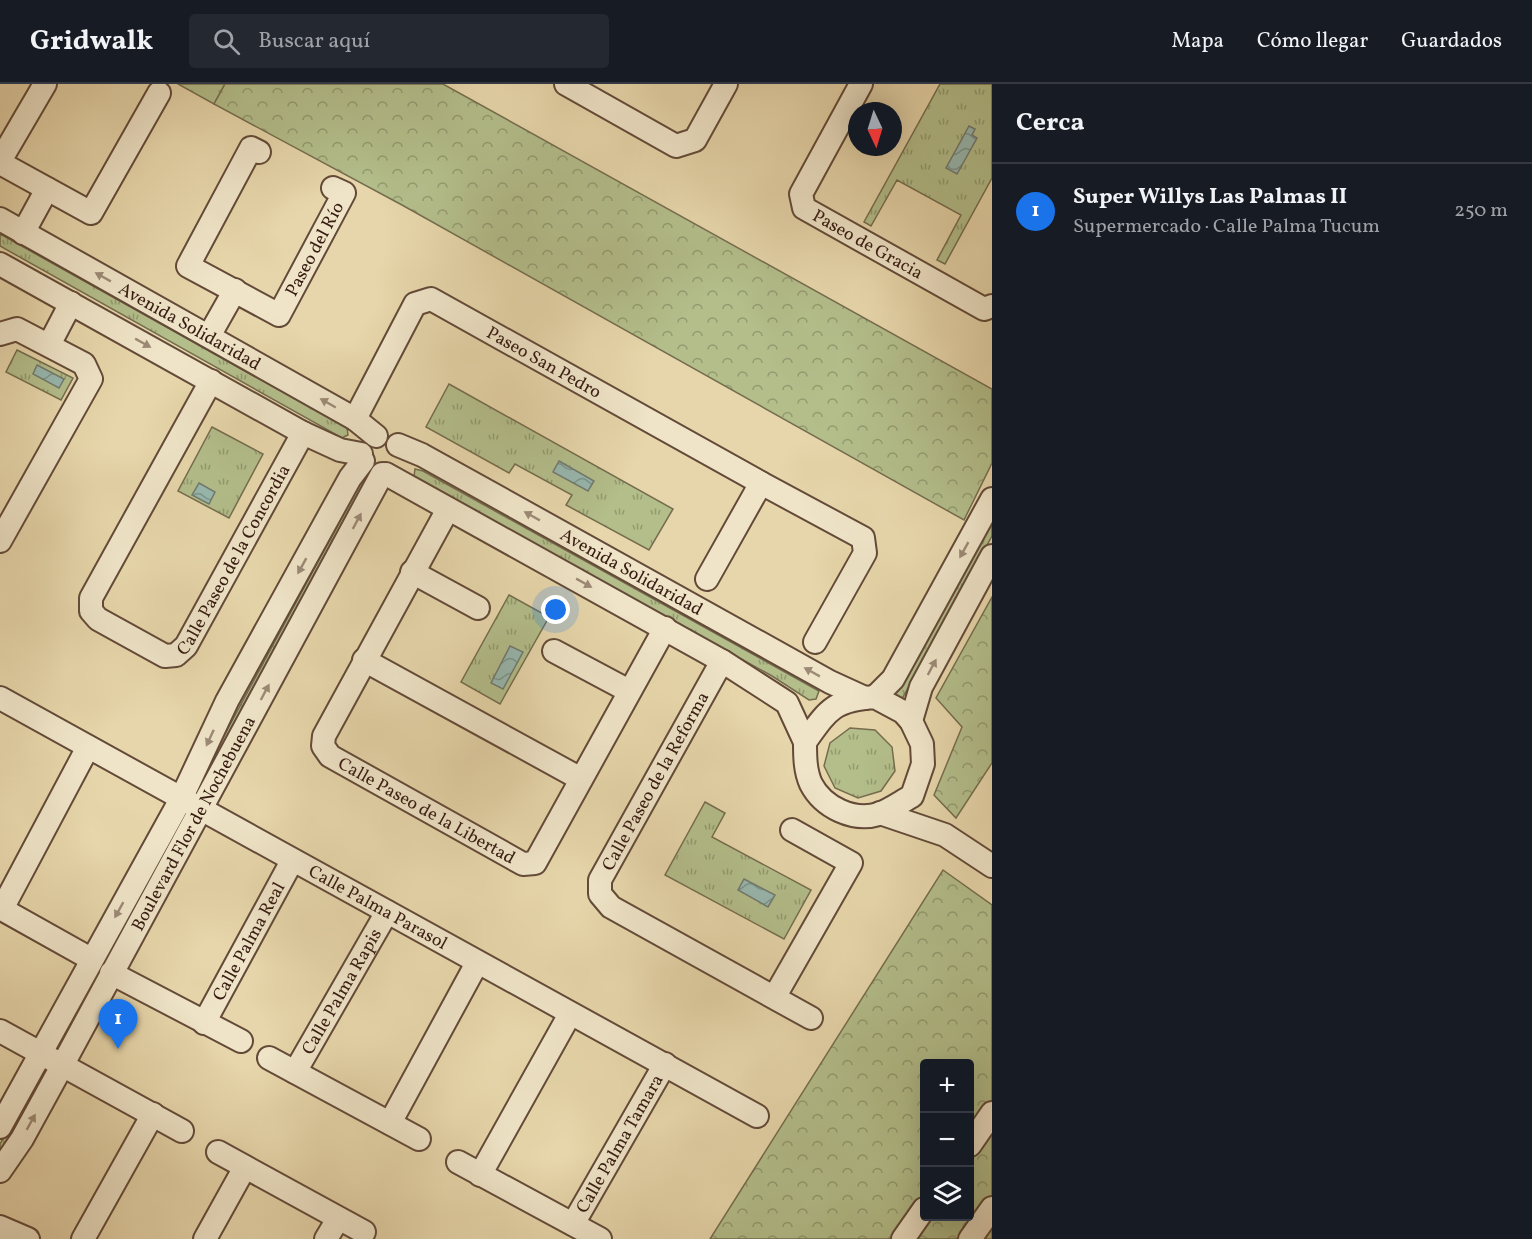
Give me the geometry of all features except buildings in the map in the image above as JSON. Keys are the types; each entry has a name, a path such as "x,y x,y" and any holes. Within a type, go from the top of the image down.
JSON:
{"street":[{"path":"45,84 0,162 47,189 88,218 159,93"},
{"path":"566,84 676,146 695,140 726,84"},
{"name":"Paseo de Gracia","path":"861,84 801,194 804,208 984,309 992,306"},
{"name":"Paseo del Río","path":"259,152 251,148 183,274 235,290 277,320 344,193 333,188"},
{"path":"28,223 47,189"},
{"name":"Avenida Solidaridad","path":"0,219 28,223 209,336 355,419 376,436"},
{"path":"0,264 66,313 298,441 340,450 362,458 370,471 384,474 398,464 400,457 398,445 388,436 376,436 366,443 362,458"},
{"path":"209,336 235,290"},
{"name":"Paseo San Pedro","path":"355,419 415,304 431,299 863,538 865,554 816,642"},
{"path":"49,345 66,313"},
{"path":"0,334 17,329 84,364 91,379 0,541"},
{"name":"Calle Paseo de la Concordia","path":"206,389 91,598 91,611 98,619 165,656 176,655 186,646 298,441"},
{"name":"Avenida Solidaridad","path":"398,445 422,455 830,682 870,698"},
{"name":"Boulevard Flor de Nochebuena","path":"0,1127 181,799 227,701 362,458"},
{"name":"Avenida Solidaridad","path":"384,474 443,517 660,637 722,661 787,703 805,742"},
{"name":"Boulevard Flor de Nochebuena","path":"0,1171 22,1139 63,1066 111,973 384,474"},
{"path":"707,579 761,483"},
{"path":"870,698 893,679 992,499"},
{"name":"Calle Paseo de la Libertad","path":"443,517 324,736 323,746 330,756 523,864 535,863 660,637"},
{"path":"911,721 921,687 992,556"},
{"path":"412,572 478,609"},
{"path":"554,651 629,691"},
{"path":"364,660 581,780"},
{"name":"Calle Paseo de la Reforma","path":"722,661 600,880 600,894 611,907 811,1018"},
{"name":"Calle Palma Parasol","path":"0,698 756,1116"},
{"path":"870,698 903,712 911,721 922,744 923,764 912,796 880,813 866,816 853,815 836,809 821,798 811,783 806,766 805,742 834,706 849,700 870,698"},
{"path":"88,747 1,909 91,960"},
{"path":"912,796 945,836"},
{"path":"880,813 945,836 992,866"},
{"path":"775,996 851,863 792,830"},
{"name":"Calle Palma Real","path":"204,1023 292,861"},
{"name":"Calle Palma Rapis","path":"295,1072 387,912"},
{"path":"390,1124 477,963"},
{"name":"Calle Palma Real","path":"111,973 241,1041"},
{"path":"480,1175 570,1014"},
{"path":"0,1031 182,1131"},
{"name":"Calle Palma Rapis","path":"269,1058 419,1139"},
{"name":"Calle Palma Tamara","path":"573,1224 665,1064"},
{"path":"974,1138 992,1113"},
{"path":"84,1239 153,1114"},
{"path":"218,1152 364,1232"},
{"name":"Calle Palma Tamara","path":"458,1162 600,1239"},
{"path":"205,1239 245,1167"},
{"path":"970,1239 992,1208"},
{"path":"903,1239 920,1215"},
{"path":"326,1239 338,1219"},
{"path":"0,1226 28,1239"}],"green space":[{"path":"178,84 225,84 214,104"},
{"path":"225,84 443,84 992,389 992,463 964,520 402,205 214,104"},
{"path":"940,84 992,84 992,178 945,264 937,260 961,215 897,180 871,226 864,222"},
{"path":"0,234 347,428 348,435 342,438 0,246"},
{"path":"17,350 73,378 61,400 6,372"},
{"path":"449,384 673,509 649,550 566,505 572,495 515,464 509,473 426,427"},
{"path":"212,427 263,454 229,518 178,491"},
{"path":"415,469 423,471 819,691 816,699 809,700 772,676 414,476"},
{"path":"367,481 199,791 199,782 361,482"},
{"path":"992,513 992,536 903,697 899,700 894,698 894,691"},
{"path":"509,595 549,617 500,704 461,682"},
{"path":"992,597 992,763 956,818 934,795 962,727 936,698"},
{"path":"850,728 875,730 892,747 895,771 881,791 858,798 835,788 824,766 830,743"},
{"path":"705,802 725,813 712,837 811,890 784,939 665,875"},
{"path":"183,823 62,1045 56,1050 56,1042 176,827"},
{"path":"943,870 992,905 992,1239 710,1239"},
{"path":"44,1073 43,1082 0,1159 0,1144 36,1080"}],"water":[{"path":"969,126 975,129 972,135 977,138 957,174 946,168"},
{"path":"37,365 64,379 59,388 33,374"},
{"path":"559,461 594,481 588,491 553,472"},
{"path":"199,483 215,492 209,504 192,495"},
{"path":"510,646 523,652 503,689 491,683"},
{"path":"744,879 775,895 768,907 738,890"}],"place":[{"name":"Super Willys Las Palmas II","path":"118,1049"}]}
